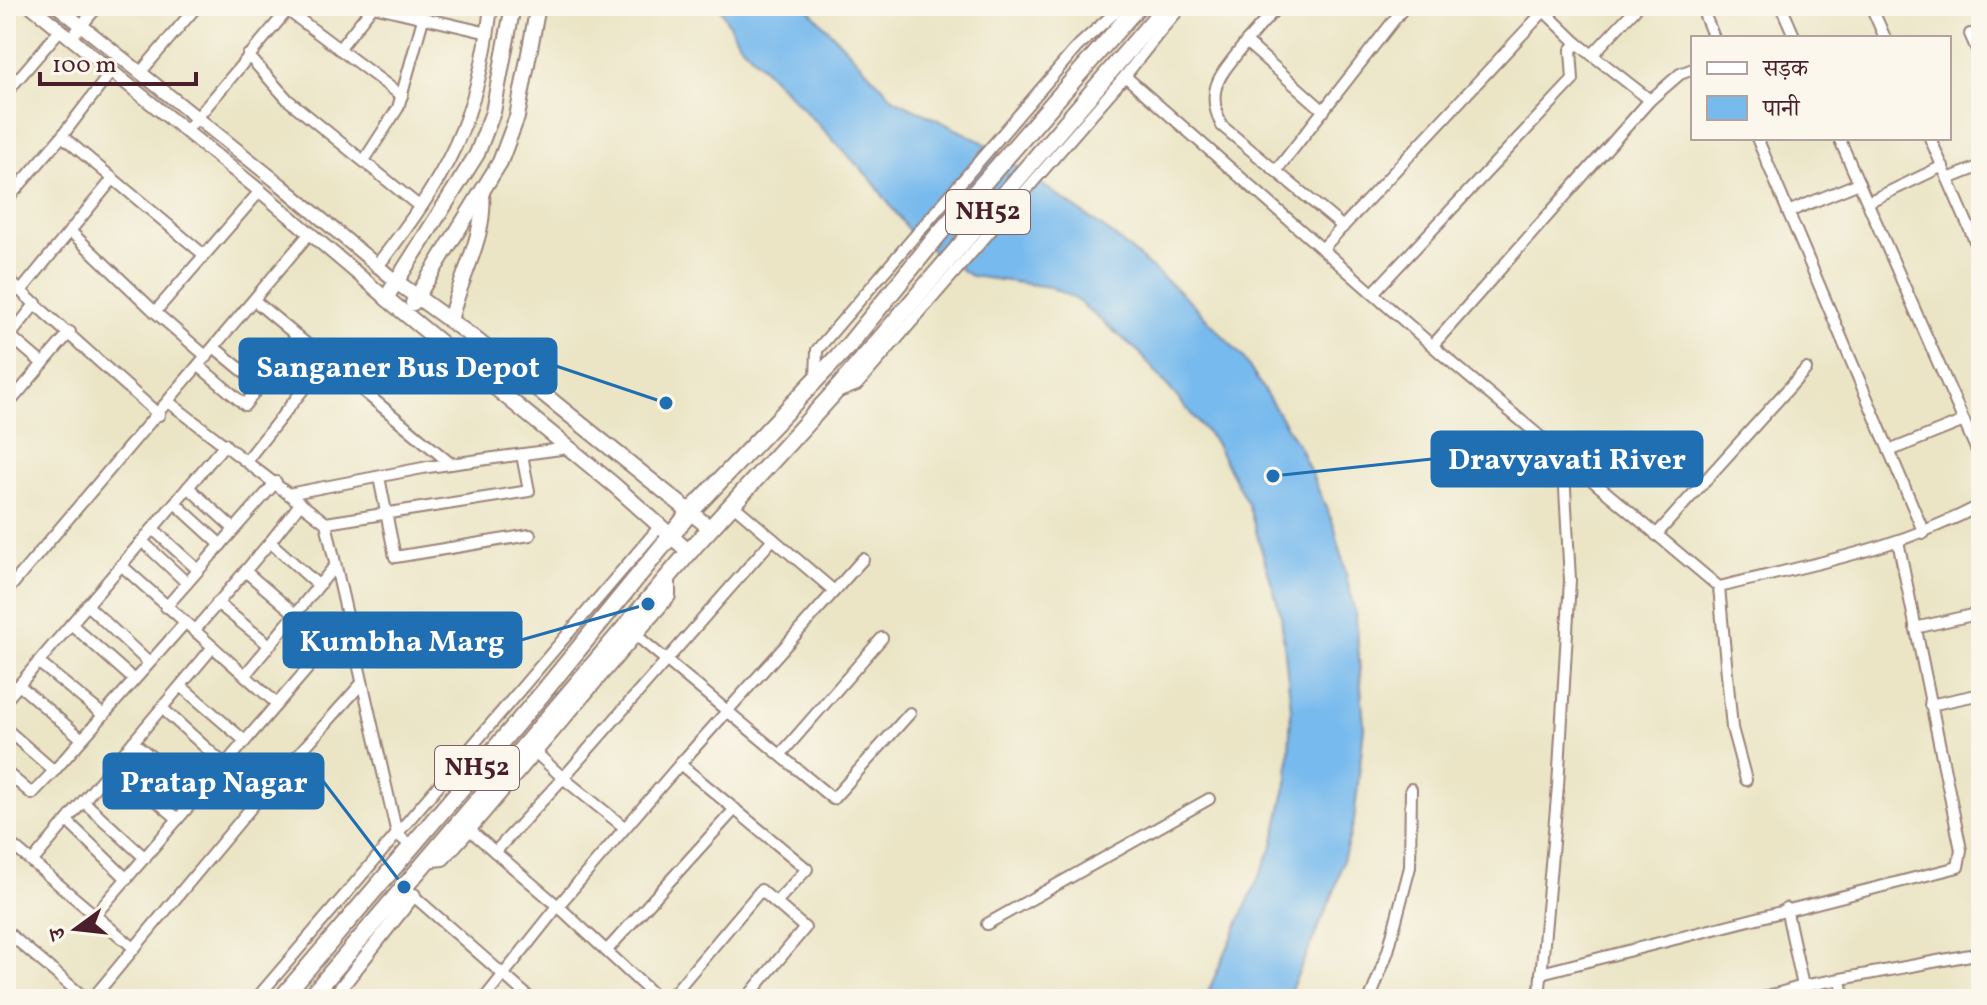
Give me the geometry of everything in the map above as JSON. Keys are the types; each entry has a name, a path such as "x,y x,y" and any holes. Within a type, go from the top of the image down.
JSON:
{"highway":[{"name":"NH52","path":"281,999 403,839 541,695 666,531 691,511 816,380 1068,83 1138,6"},
{"name":"NH52","path":"309,999 409,891 425,861 464,826 632,631 689,552 833,394 1087,97 1162,17"}],"main road":[{"path":"513,6 493,112 477,154 386,298 689,552"},
{"path":"405,313 500,162 517,117 538,6"},
{"path":"450,321 479,222 482,194"},
{"path":"398,283 710,528"}],"street":[{"path":"31,6 260,191 386,298"},
{"path":"57,6 398,283"},
{"path":"8,87 65,35 81,26 98,6"},
{"path":"140,73 197,6"},
{"path":"339,49 373,6 488,33"},
{"path":"377,266 420,207 457,148 472,109 491,6"},
{"path":"816,380 817,350 1077,47 1122,6"},
{"path":"833,394 857,385 1125,76 1162,17 1182,6"},
{"path":"1278,6 1246,42 1212,94 1212,105 1222,126 1343,227"},
{"path":"1276,171 1405,6"},
{"path":"1592,55 1638,6"},
{"path":"1701,6 1713,36"},
{"path":"1781,6 1794,36"},
{"path":"1871,6 1884,36"},
{"path":"186,131 289,8 402,96"},
{"path":"1322,249 1543,8 1577,43 1650,100"},
{"path":"365,159 398,108 423,19"},
{"path":"1970,34 1981,59"},
{"path":"1246,42 1324,111"},
{"path":"1373,293 1573,80 1571,50 1577,43"},
{"path":"248,55 288,100 365,159 420,207"},
{"path":"1433,345 1650,100 1680,74 1691,70"},
{"path":"6,201 111,72"},
{"path":"1125,76 1433,345 1719,587 1732,728 1746,780"},
{"path":"62,136 203,254"},
{"path":"1758,140 1924,533"},
{"path":"1840,140 1981,460"},
{"path":"1931,140 1981,255"},
{"path":"1868,202 1943,166"},
{"path":"1948,179 1981,166"},
{"path":"6,179 17,188"},
{"path":"21,291 112,180"},
{"path":"1788,212 1859,183"},
{"path":"155,312 260,191"},
{"path":"70,231 155,312 260,385"},
{"path":"6,592 170,403 310,233"},
{"path":"6,278 70,332 159,415"},
{"path":"255,301 451,464"},
{"path":"36,303 7,337 43,364"},
{"path":"6,407 70,332"},
{"path":"199,366 245,405 297,336"},
{"path":"247,460 326,361"},
{"path":"1656,535 1806,369"},
{"path":"170,403 326,523 347,623 403,839 256,999"},
{"path":"1889,451 1966,427 1981,427"},
{"path":"6,700 225,444"},
{"path":"288,494 451,464 568,448"},
{"path":"1539,999 1558,786 1570,580 1563,452"},
{"path":"326,523 529,491 522,455"},
{"path":"379,477 395,557 530,535"},
{"path":"166,607 276,482"},
{"path":"188,487 234,529"},
{"path":"175,503 221,545"},
{"path":"194,631 300,504"},
{"path":"732,504 833,590"},
{"path":"1719,587 1866,553 1924,533 1981,505"},
{"path":"153,529 198,570"},
{"path":"495,852 773,539"},
{"path":"142,541 187,583"},
{"path":"1541,973 1786,908 1958,867 1961,850 1898,541"},
{"path":"270,542 318,585"},
{"path":"484,999 624,827 863,559"},
{"path":"121,565 277,704"},
{"path":"245,675 334,567"},
{"path":"245,571 294,613"},
{"path":"217,603 268,644"},
{"path":"87,605 148,662"},
{"path":"1915,628 1981,613"},
{"path":"95,915 347,623"},
{"path":"71,624 133,679"},
{"path":"6,772 32,794 184,624"},
{"path":"632,631 833,799 910,713"},
{"path":"781,754 882,638"},
{"path":"32,862 213,647"},
{"path":"38,662 102,714"},
{"path":"6,931 89,999 362,683"},
{"path":"19,685 81,738"},
{"path":"181,686 245,741"},
{"path":"1930,705 1981,694"},
{"path":"162,708 225,765"},
{"path":"6,729 54,771"},
{"path":"133,742 199,795"},
{"path":"531,748 624,827"},
{"path":"680,764 807,869 777,901"},
{"path":"114,765 178,819"},
{"path":"1370,999 1388,951 1410,867 1411,789"},
{"path":"987,924 1209,799"},
{"path":"83,801 145,858"},
{"path":"608,949 735,809"},
{"path":"67,821 127,879"},
{"path":"464,826 608,949 658,999"},
{"path":"6,840 134,948"},
{"path":"669,999 761,890 805,928 746,999"},
{"path":"332,999 409,891 531,999"},
{"path":"1786,908 1803,986"},
{"path":"1759,999 1803,986 1981,953"},
{"path":"1841,981 1845,999"}],"water":[{"path":"719,6 806,6 894,99 981,141 1113,235 1189,300 1243,357 1300,448 1335,528 1356,618 1364,727 1354,821 1334,892 1287,999 1205,999 1273,845 1288,778 1291,708 1281,615 1248,504 1214,441 1139,352 1074,298 1050,287 971,276 915,239 870,178 739,43"}],"place":[{"name":"Sanganer Bus Depot","path":"666,403"},
{"name":"Dravyavati River","path":"1273,476"},
{"name":"Kumbha Marg","path":"648,604"},
{"name":"Pratap Nagar","path":"404,887"}]}
